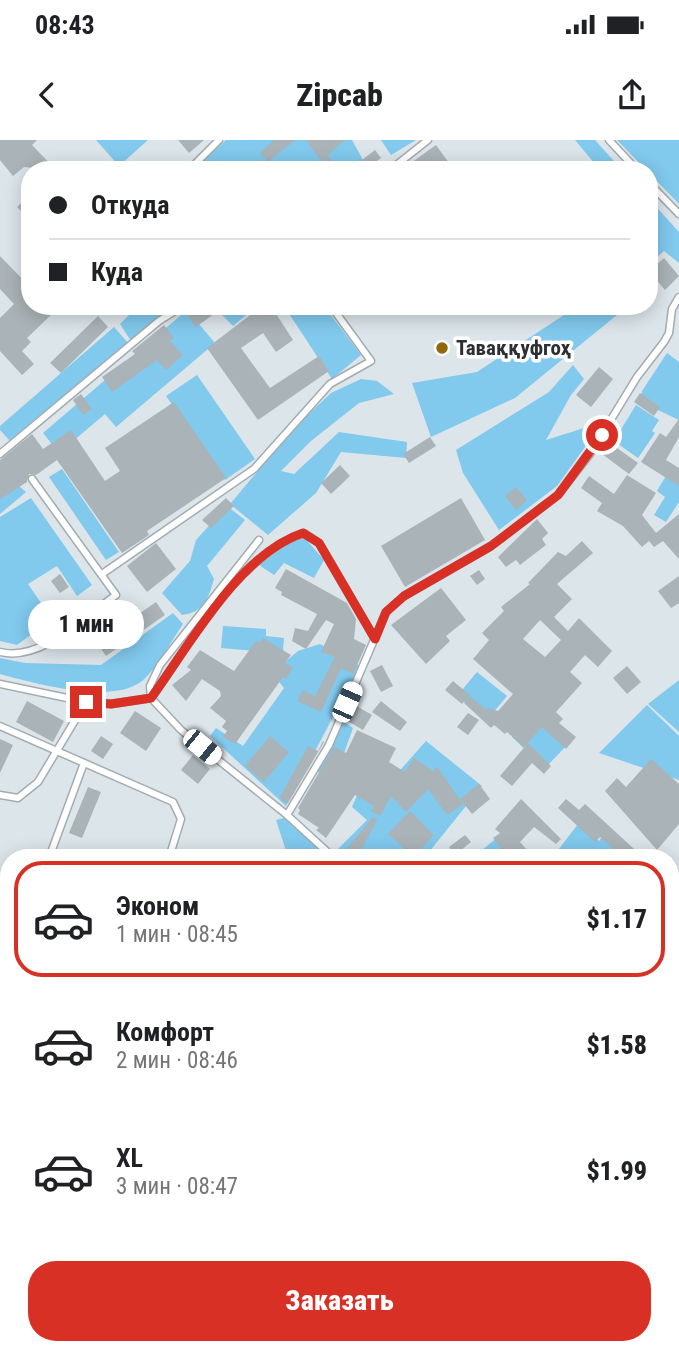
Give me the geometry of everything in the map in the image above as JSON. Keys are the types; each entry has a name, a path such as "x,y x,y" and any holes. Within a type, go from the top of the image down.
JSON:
{"lane":[{"path":"198,161 219,140"},
{"path":"401,161 428,140"},
{"path":"609,140 629,161"},
{"path":"658,192 679,214"},
{"path":"287,815 329,745 386,612 404,596 491,546 558,495 590,454 637,377 664,342 672,309 679,297"},
{"path":"0,454 169,315"},
{"path":"102,574 254,469 330,384 371,361 338,315"},
{"path":"0,652 7,654 40,648 116,595 32,479"},
{"path":"0,684 86,702 111,704 151,698 236,582 278,546 303,533 319,543 375,639"},
{"path":"259,540 160,665 150,686 151,698 181,730 287,815 324,849"},
{"path":"0,795 18,798 28,793 58,750 86,702"},
{"path":"0,726 177,806 181,820 172,849"},
{"path":"52,849 85,764"}],"shaded area":[{"path":"96,140 148,140 125,161 115,161"},
{"path":"226,140 352,140 364,161 204,161"},
{"path":"381,140 416,140 391,155"},
{"path":"575,140 595,140 614,161 592,161"},
{"path":"617,140 679,140 679,204 658,182 658,161 637,161"},
{"path":"658,209 679,232 679,263 664,251 658,256"},
{"path":"129,315 168,315 131,341 120,324"},
{"path":"181,315 191,315 215,343 116,427 105,414 59,453 43,433"},
{"path":"222,315 246,315 233,326"},
{"path":"290,315 331,315 361,355 332,379"},
{"path":"564,315 617,315 515,398 431,437 412,383 477,372"},
{"path":"114,327 129,344 11,442 0,430 0,426"},
{"path":"667,353 679,362 679,420 641,402 642,391"},
{"path":"573,365 584,379 571,395 546,440 603,422 557,486 499,530 463,473 456,450 549,392"},
{"path":"197,375 255,459 225,480 166,396"},
{"path":"361,379 377,381 394,394 359,403 311,441 281,471 294,474 339,432 407,442 406,458 341,452 316,493 268,535 230,504 296,426 331,393"},
{"path":"636,405 659,420 652,431 655,433 638,458 614,441 609,449"},
{"path":"62,469 119,552 106,560 49,477"},
{"path":"0,470 26,492 0,514"},
{"path":"667,474 679,481 679,502 666,522 654,515 665,497 657,491"},
{"path":"31,498 92,585 77,596 57,566 28,584 52,619 17,645 0,641 0,517"},
{"path":"227,506 245,520 207,566 214,579 204,603 195,611 182,615 162,593 190,561 196,540"},
{"path":"304,537 324,560 314,578 284,563 274,575 259,565 291,540"},
{"path":"173,613 183,624 153,670 142,681 129,688 93,692 72,690 0,674 0,658 25,663 101,665"},
{"path":"223,626 266,629 266,636 284,638 282,662 256,651 221,648"},
{"path":"320,644 360,666 286,806 210,736 216,728 243,746 284,688 272,673 298,651"},
{"path":"477,672 507,696 487,720 457,696"},
{"path":"679,680 679,732 648,704"},
{"path":"647,705 679,736 679,780 599,753"},
{"path":"537,710 571,741 545,768 512,737"},
{"path":"341,720 353,728 343,756 394,777 426,741 482,786 431,849 338,849 367,820 352,807 358,793 316,771"},
{"path":"284,818 319,849 285,849 276,820"},
{"path":"578,824 599,841 605,833 625,849 559,849"},
{"path":"498,837 511,849 483,849"}],"building":[{"path":"0,140 37,140 32,145 47,161 21,161 21,169 13,176 0,160"},
{"path":"178,140 204,140 189,153"},
{"path":"274,140 295,140 269,161 260,153"},
{"path":"306,140 345,140 321,161"},
{"path":"436,145 448,161 414,161"},
{"path":"375,150 381,158 377,161 361,161"},
{"path":"0,256 21,278 21,315 51,315 27,338 31,342 22,351 34,364 22,375 0,351 0,318 14,304 0,289"},
{"path":"664,258 679,276 665,290 658,282 658,263"},
{"path":"187,315 213,315 196,327"},
{"path":"250,315 277,315 293,340 276,352 263,333 241,348 270,388 319,356 329,371 258,420 207,348"},
{"path":"98,316 108,327 61,373 50,363"},
{"path":"164,325 174,338 170,341 183,355 166,370 157,360 112,392 102,377 135,354 132,351"},
{"path":"599,367 613,379 591,407 576,395"},
{"path":"640,393 660,407 654,416 634,402"},
{"path":"81,394 92,409 83,415 73,400"},
{"path":"174,402 226,478 147,531 149,535 122,553 57,460 36,475 29,474 27,482 0,499 0,460 32,434 43,449 71,430 105,481 120,471 105,448"},
{"path":"679,419 679,437 666,460 679,468 679,486 641,462 660,433 666,437"},
{"path":"430,437 436,446 409,463 403,454"},
{"path":"610,443 638,463 629,474 602,454"},
{"path":"340,465 350,476 331,494 321,483"},
{"path":"627,475 656,493 642,515 656,533 679,514 679,559 663,541 654,547 649,541 642,547 623,526 597,511 602,503 581,488 589,476 614,494"},
{"path":"516,487 527,500 516,510 505,496"},
{"path":"226,498 234,506 211,528 202,520"},
{"path":"461,498 485,540 405,587 381,546"},
{"path":"537,519 548,533 542,539 546,545 520,565 516,560 506,567 498,557"},
{"path":"582,541 593,553 557,584 572,599 554,617 568,631 579,618 612,651 598,667 585,655 570,672 582,683 556,712 563,719 559,723 576,737 566,749 542,727 524,747 507,732 505,734 494,725 491,728 464,703 470,696 486,710 488,708 498,711 513,694 473,659 489,640 482,633 504,611 501,607 530,584 528,583 558,552 566,556","holes":["540,620 561,640 545,657 523,639"]},
{"path":"156,543 176,569 147,592 127,566"},
{"path":"286,569 347,603 356,619 354,639 366,645 353,674 341,668 321,712 297,701 303,690 315,696 335,657 321,652 334,624 326,620 306,649 292,641 295,628 308,631 317,614 281,595 282,592 275,588"},
{"path":"479,570 485,579 477,585 470,576"},
{"path":"60,574 69,587 60,593 51,581"},
{"path":"679,576 679,603 671,608 658,591"},
{"path":"441,588 466,620 446,636 450,641 426,664 391,625"},
{"path":"156,602 165,615 106,656 97,643"},
{"path":"263,638 291,655 285,663 293,668 286,679 283,677 235,744 223,737 227,731 222,727 226,721 210,708 221,696 220,691 202,679 186,701 172,685 191,670 187,667 200,650 234,671 256,641 260,643"},
{"path":"382,665 393,686 381,692 370,671"},
{"path":"627,666 641,682 627,694 613,678"},
{"path":"453,681 470,695 462,704 445,690"},
{"path":"27,701 64,721 53,742 16,722"},
{"path":"381,701 407,722 400,731 372,712"},
{"path":"353,704 372,715 363,730 346,720"},
{"path":"135,711 161,728 146,751 120,733"},
{"path":"468,713 479,720 468,735 457,727"},
{"path":"357,730 396,748 389,762 405,772 414,758 433,771 437,767 463,804 447,815 428,789 406,812 391,796 380,816 371,811 374,806 355,795 326,838 316,830 319,828 298,814 298,808 334,747 346,753"},
{"path":"101,736 113,744 103,759 91,751"},
{"path":"270,736 289,752 264,782 245,766"},
{"path":"0,739 13,745 0,773"},
{"path":"324,742 288,803 283,801 280,797 308,746 318,751"},
{"path":"528,743 551,766 544,774 532,763 512,786 500,776"},
{"path":"193,755 210,769 198,784 181,770"},
{"path":"651,759 679,784 679,824 658,849 605,791 617,778 626,787"},
{"path":"479,784 490,799 472,814 460,799"},
{"path":"88,787 101,792 82,838 69,833"},
{"path":"521,799 561,839 556,844 534,827 520,842 526,849 500,849 493,838 500,833 495,829"},
{"path":"566,799 579,810 585,804 634,849 614,849 600,837 595,842 558,808"},
{"path":"410,811 434,835 421,849 405,849 388,834"},
{"path":"373,817 377,820 362,849 346,849"},
{"path":"465,835 471,842 462,849 449,847"}],"place":[{"name":"Таваққуфгоҳ","path":"442,348"}],"route":[{"path":"86,702 111,704 151,698 236,582 278,546 303,533 319,543 375,639 386,612 404,596 491,546 558,495 602,435"}]}
